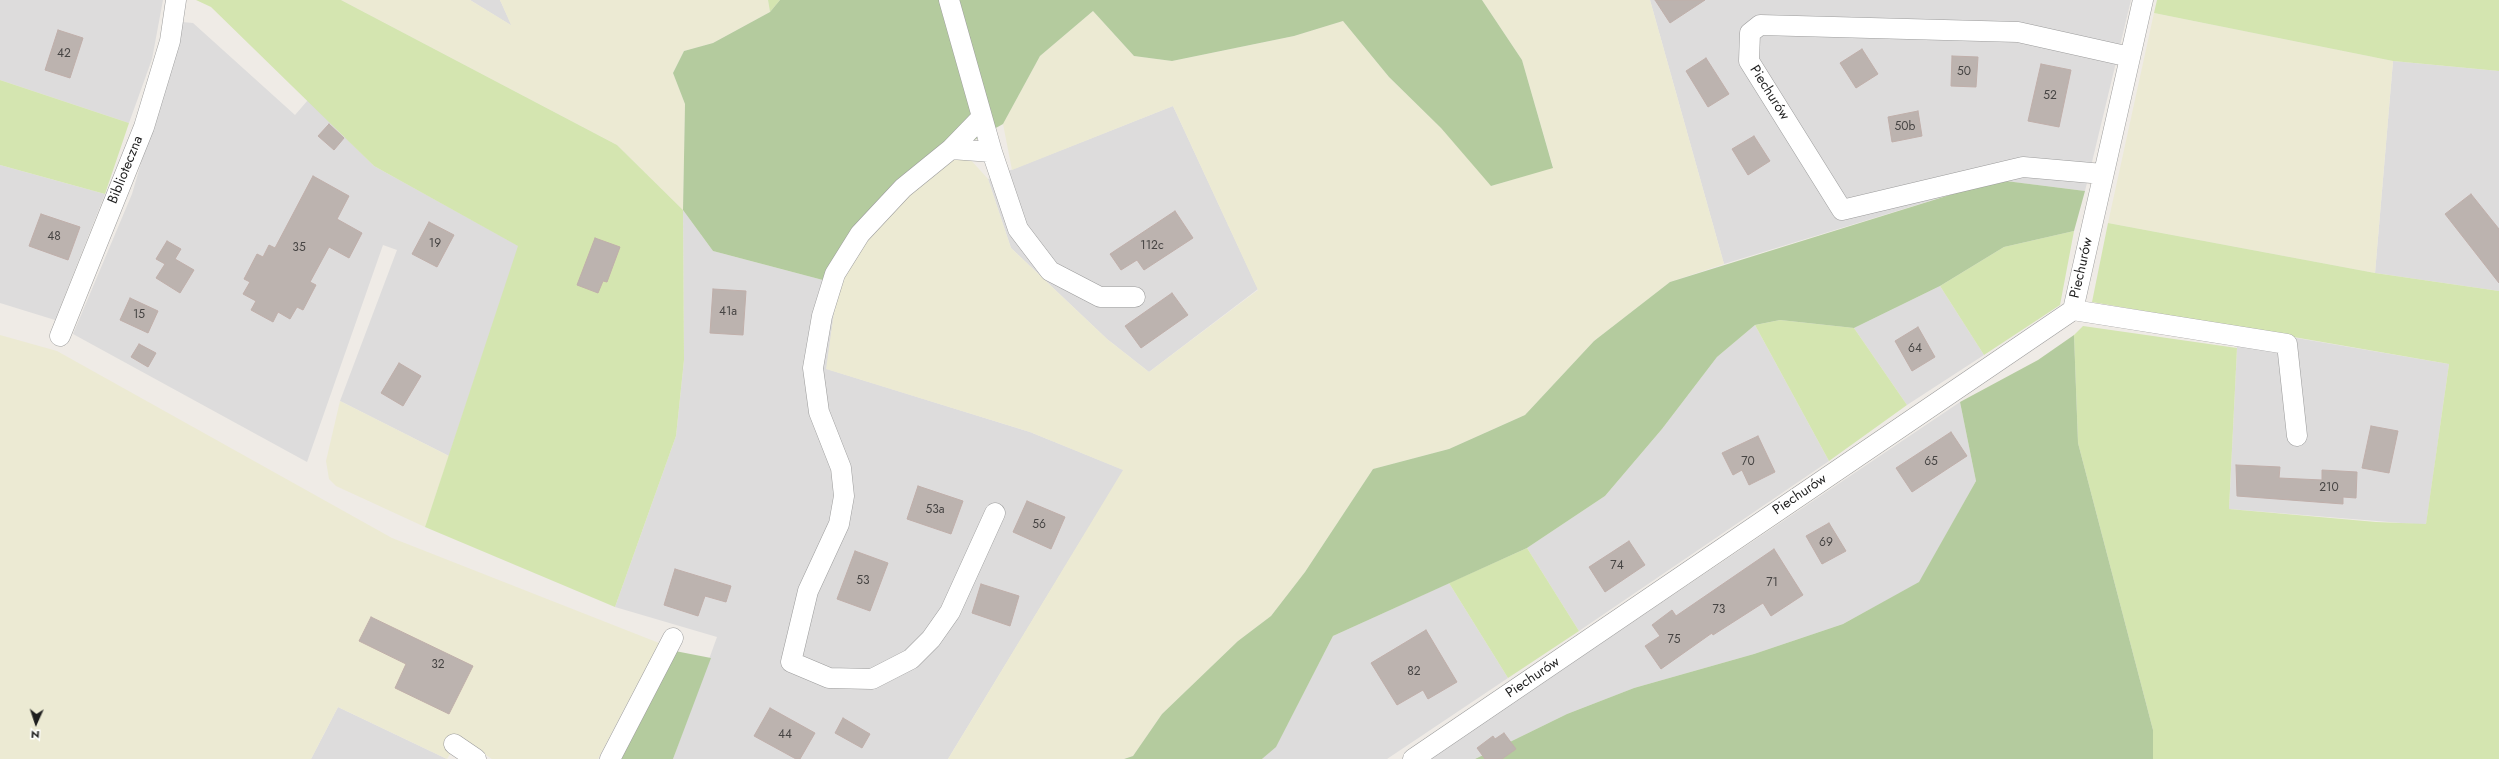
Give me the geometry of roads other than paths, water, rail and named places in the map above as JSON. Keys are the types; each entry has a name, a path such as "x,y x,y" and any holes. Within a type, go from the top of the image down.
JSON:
{"street":[{"name":"Biblioteczna","path":"60,336 144,127 170,41 176,0"},
{"path":"949,0 992,152 1018,229 1050,271 1100,298 1135,297"},
{"name":"Piechurów","path":"1413,759 2073,310 2143,0"},
{"name":"Piechurów","path":"2103,174 2023,167 1842,210 1749,61 1750,33 1760,25 2018,32 2130,57"},
{"path":"982,117 951,149 903,188 860,234 835,274 822,316 813,368 819,412 841,468 844,496 839,524 808,591 791,662 829,678 872,679 911,659 931,639 950,612 995,513"},
{"path":"951,149 992,152"},
{"path":"2073,310 2287,344 2297,436"},
{"path":"610,759 673,638"},
{"path":"454,744 476,759"}]}
